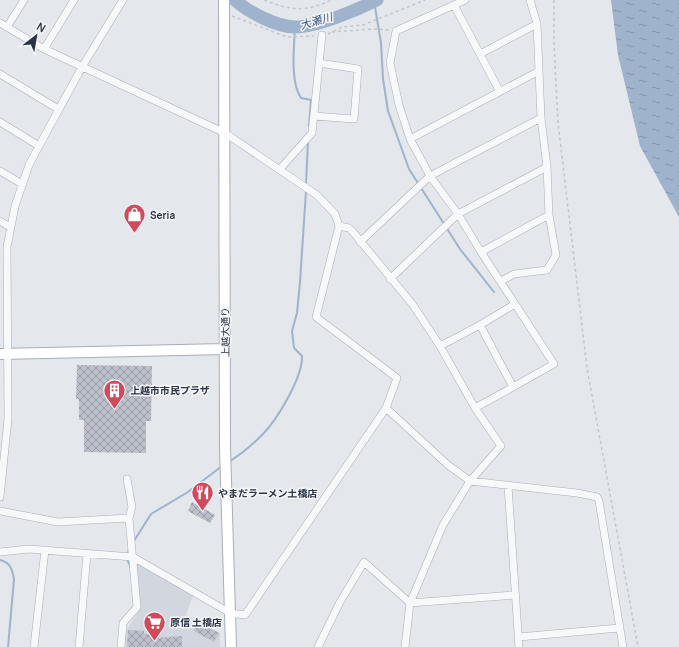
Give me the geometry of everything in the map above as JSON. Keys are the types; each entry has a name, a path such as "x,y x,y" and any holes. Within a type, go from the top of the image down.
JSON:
{"main road":[{"name":"上越大通り","path":"224,0 226,133 225,447 231,647"},
{"path":"5,354 225,349"}],"street":[{"path":"7,27 24,0"},
{"path":"44,49 74,0"},
{"path":"0,497 8,419 4,289 10,227 22,184 39,146 82,67 123,0"},
{"path":"465,0 396,31 390,63 399,105 410,139 430,176 458,214 554,364 475,408"},
{"path":"501,281 514,274 547,270 556,255 549,215 547,167 541,118 537,24 530,0"},
{"path":"454,5 500,92"},
{"path":"0,23 44,49 226,133 280,169 322,200 335,214 339,226 316,317 397,378 386,408 245,615 230,613 133,557 29,549 0,552"},
{"path":"480,54 537,24"},
{"path":"280,169 312,133 322,36"},
{"path":"314,116 354,120 358,68 319,63"},
{"path":"410,139 539,71"},
{"path":"0,74 58,109"},
{"path":"360,242 430,176 541,118"},
{"path":"0,122 39,146"},
{"path":"390,278 458,214 547,167"},
{"path":"0,171 22,184"},
{"path":"481,252 549,215"},
{"path":"0,221 10,227"},
{"path":"339,226 349,228 413,305 440,346 475,408 501,446 470,481 443,525 410,603 404,647"},
{"path":"440,346 480,325 515,304"},
{"path":"480,325 513,387"},
{"path":"386,408 448,464 470,481 577,493 597,497 599,501 623,647"},
{"path":"0,418 8,419"},
{"path":"121,647 123,623 137,607 129,518 132,507 127,479"},
{"path":"508,486 520,647"},
{"path":"0,511 58,522 129,518"},
{"path":"34,647 45,550"},
{"path":"79,647 87,554"},
{"path":"318,647 340,602 364,562 410,603 515,595"},
{"path":"519,637 619,628"}],"path":[{"path":"264,0 298,10 317,7 332,0"},
{"path":"224,15 287,37 322,36 342,27 363,25 425,0"},
{"path":"554,0 554,43 558,123 585,353 638,647"},
{"path":"330,33 373,30 396,31"}],"shaded area":[{"path":"137,563 193,596 186,615 220,633 220,647 125,647 125,635 127,629 141,608"}],"water":[{"path":"611,0 679,0 679,217 640,146 618,55"}],"building":[{"name":"上越市市民プラザ","path":"77,365 152,366 151,421 146,421 146,453 84,452 84,420 79,420 79,399 76,399"},
{"path":"192,502 215,515 210,523 188,511"},
{"path":"199,623 219,633 214,642 194,631"},
{"name":"原信 土橋店","path":"128,630 144,631 144,634 156,634 156,638 182,636 182,647 127,647"}],"waterway":[{"name":"大瀬川","path":"235,0 263,18 272,22 295,27 325,21 377,0"},
{"path":"374,1 381,43 383,79 388,111 409,169 460,249 494,292"},
{"path":"295,27 295,83 301,98 311,100 309,126"},
{"path":"306,184 308,141"},
{"path":"229,462 262,435 275,419 294,386 301,365 302,356 294,348 292,331 297,313 306,191"},
{"path":"134,541 151,514 188,492 222,466"},
{"path":"129,548 127,559 131,568"},
{"path":"0,560 9,565 13,572 14,579 8,647"}],"place":[{"name":"Seria","path":"135,234"},
{"name":"上越市市民プラザ","path":"115,410"},
{"name":"やまだラーメン土橋店","path":"202,512"},
{"name":"原信 土橋店","path":"154,642"}]}
